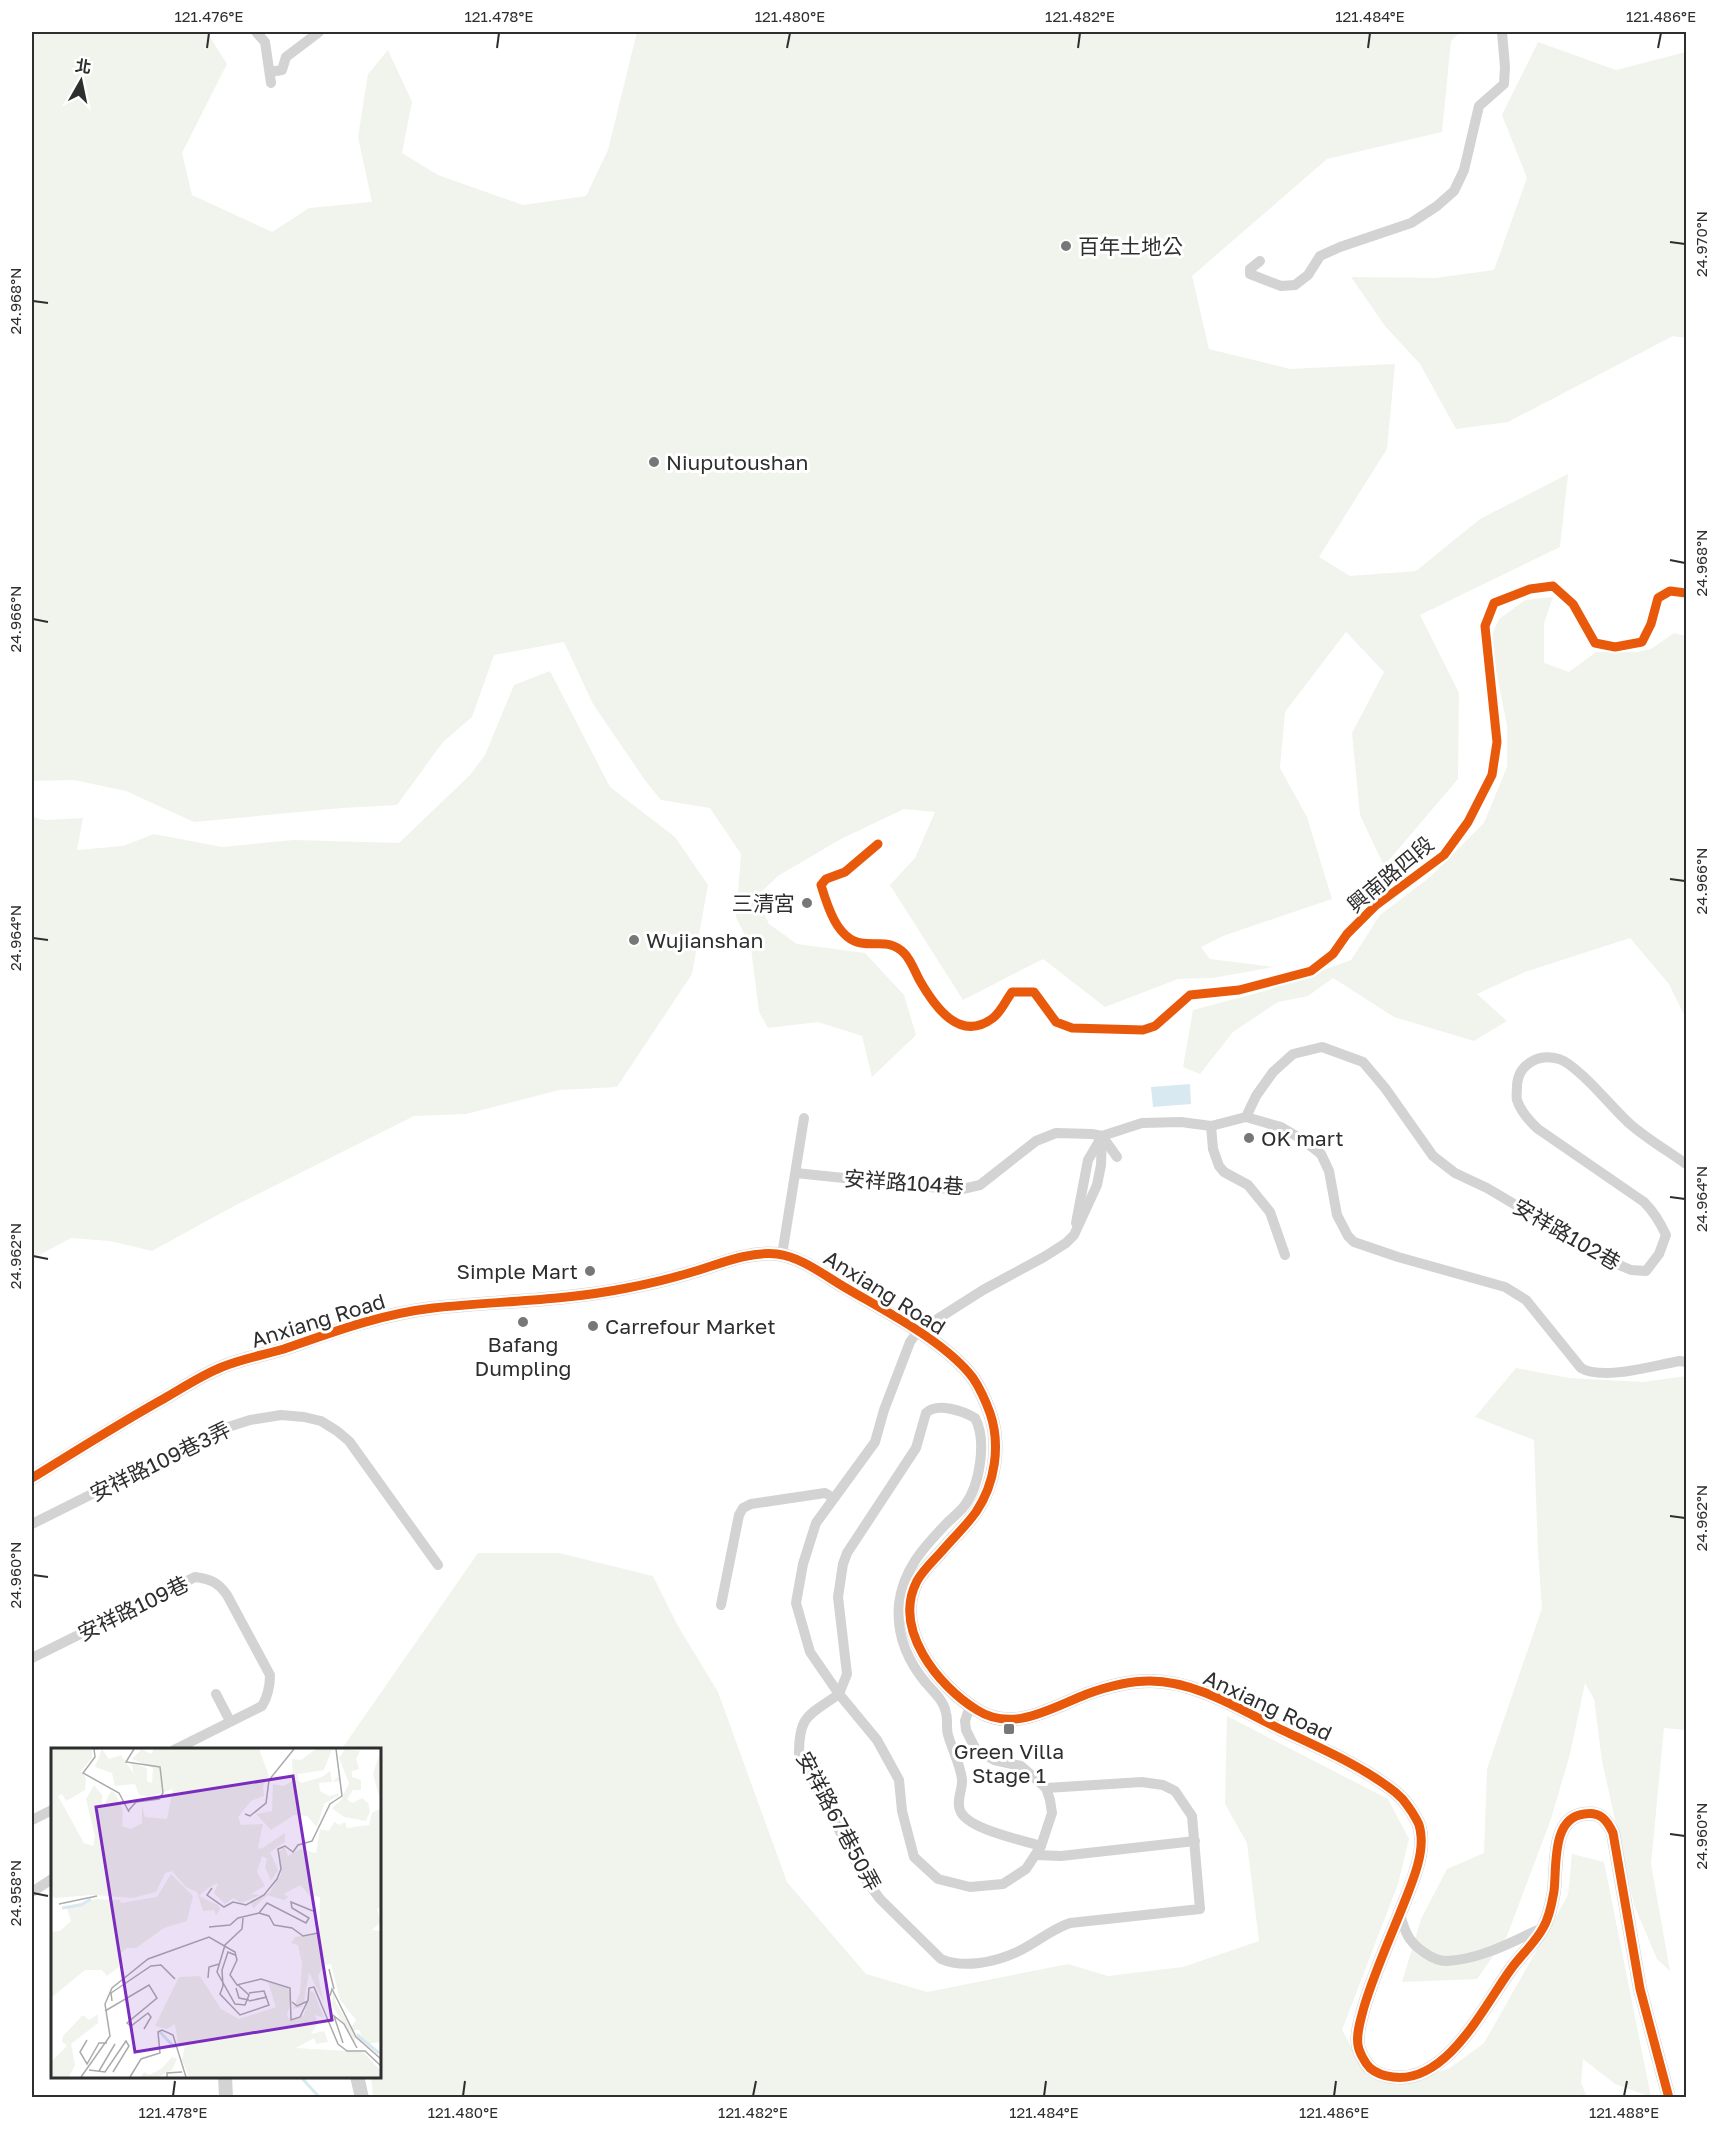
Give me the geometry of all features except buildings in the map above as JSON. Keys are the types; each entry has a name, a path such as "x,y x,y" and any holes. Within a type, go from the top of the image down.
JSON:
{"street":[{"path":"256,32 265,42 271,77 282,70 286,57 319,32"},
{"path":"1260,261 1250,269 1250,274 1281,286 1295,285 1308,274 1320,256 1411,223 1437,206 1454,191 1464,171 1479,106 1504,84 1502,32"},
{"name":"興南路四段","path":"879,844 845,872 826,879 821,885 824,895 845,936 860,943 891,943 905,954 921,982 955,1024 968,1028 985,1023 995,1017 1012,992 1034,992 1056,1022 1072,1028 1143,1030 1155,1026 1190,995 1239,990 1311,971 1333,954 1347,934 1376,906 1444,855 1468,822 1492,776 1497,742 1485,626 1494,603 1530,589 1553,586 1573,604 1595,643 1615,647 1642,642 1651,624 1658,598 1670,591 1686,593"},
{"name":"安祥路102巷","path":"1246,1117 1256,1096 1273,1072 1293,1054 1322,1047 1363,1062 1385,1088 1433,1156 1455,1173 1487,1188 1610,1261 1631,1270 1646,1271 1659,1254 1666,1235 1662,1225 1644,1202 1538,1129 1526,1118 1516,1098 1517,1079 1526,1064 1538,1058 1563,1060 1632,1125 1686,1164"},
{"path":"1102,1136 1143,1123 1181,1122 1211,1126 1246,1117 1281,1127 1321,1154 1329,1171 1337,1215 1348,1236 1354,1242 1398,1257 1505,1287 1526,1300 1581,1368 1588,1372 1616,1373 1680,1361 1686,1362"},
{"path":"782,1255 804,1118"},
{"path":"1211,1126 1213,1149 1219,1166 1224,1172 1248,1185 1270,1212 1285,1255"},
{"name":"安祥路104巷","path":"796,1173 958,1190 980,1185 1036,1142 1056,1133 1102,1136"},
{"path":"1102,1136 1117,1157"},
{"path":"970,1706 965,1721 966,1730 976,1750 994,1760 1021,1766 1046,1788 1052,1813 1038,1850 1026,1869 1003,1884 970,1887 938,1879 915,1857 902,1811 899,1780 877,1740 839,1694 810,1652 796,1603 803,1564 816,1523 875,1442 884,1410 910,1342 917,1332 983,1290 1066,1244 1074,1235 1097,1185 1101,1165 1102,1136"},
{"name":"Anxiang Road","path":"32,1478 117,1425 216,1369 374,1318 429,1309 574,1296 627,1288 681,1275 746,1255 782,1255 801,1262 942,1348 973,1379 991,1414 996,1443 988,1489 980,1508 917,1581 910,1608 910,1623 924,1657 938,1677 970,1706 993,1718 1006,1721 1024,1718 1114,1686 1146,1681 1169,1682 1192,1688 1227,1703 1345,1761 1393,1790 1404,1800 1418,1822 1422,1839 1412,1882 1367,1996 1359,2027 1357,2042 1364,2061 1377,2074 1402,2079 1432,2067 1447,2057 1461,2041 1515,1963 1544,1927 1553,1898 1560,1836 1566,1825 1580,1814 1591,1813 1601,1816 1608,1822 1613,1833 1640,1989 1669,2097"},
{"path":"839,1694 846,1674 838,1597 847,1553 916,1448 926,1413 934,1408 969,1414 975,1418 981,1434 978,1470 973,1489 966,1504 912,1562 902,1584 898,1617 900,1635 909,1660 942,1701 946,1713 947,1733 962,1779 958,1807 962,1815 989,1830 1038,1850 1061,1856 1195,1841 1192,1816 1185,1803 1175,1791 1163,1785 1142,1782 1046,1788"},
{"name":"安祥路109巷3弄","path":"32,1524 222,1429 250,1420 281,1415 304,1417 321,1421 349,1441 438,1565"},
{"path":"721,1605 738,1515 743,1508 751,1504 825,1493 834,1498"},
{"name":"安祥路109巷","path":"32,1658 195,1577 210,1579 220,1586 226,1595 270,1675 267,1698 262,1706 176,1748"},
{"path":"216,1694 230,1722"},
{"name":"安祥路67巷50弄","path":"839,1694 806,1717 799,1733 799,1753 863,1876 880,1899 941,1959 953,1964 971,1964 1006,1956 1019,1951 1053,1929 1070,1923 1200,1909 1195,1841"},
{"path":"32,1820 51,1810"},
{"path":"32,1892 51,1880"},
{"path":"1400,1914 1408,1937 1423,1952 1443,1961 1470,1957 1510,1943 1544,1927"},
{"path":"225,2078 226,2097"},
{"path":"357,2078 362,2097"}],"shaded area":[{"path":"32,32 207,32 227,64 182,153 192,195 272,232 309,208 372,202 358,137 368,74 388,50 412,102 402,153 438,175 523,205 586,196 608,150 637,32 1460,32 1451,41 1442,132 1327,159 1192,276 1209,349 1290,369 1395,364 1387,449 1319,557 1350,576 1416,571 1480,519 1568,474 1560,547 1420,615 1459,693 1458,779 1384,866 1360,815 1352,733 1384,672 1346,632 1285,712 1280,768 1307,817 1332,899 1223,936 1201,947 1210,959 1274,967 1213,978 1178,979 1105,1007 1043,959 963,1000 890,885 915,858 935,812 904,809 839,840 778,876 756,897 769,924 797,944 865,953 904,995 916,1035 872,1077 862,1036 818,1022 768,1028 759,1012 751,948 736,917 741,854 710,808 661,800 593,704 564,642 494,655 472,717 443,742 397,805 194,822 126,791 74,780 32,781"},
{"path":"1538,42 1616,70 1686,52 1686,338 1673,336 1508,422 1456,429 1420,364 1385,326 1351,277 1435,278 1494,270 1527,178 1502,115"},
{"path":"1553,597 1544,623 1544,663 1569,672 1596,652 1637,652 1651,649 1674,633 1686,636 1686,1019 1669,984 1630,938 1525,972 1477,994 1507,1021 1474,1041 1394,1017 1333,978 1308,996 1278,1002 1233,1032 1200,1074 1183,1067 1193,1010 1268,990 1351,960 1380,915 1430,877 1484,823 1507,767 1507,726 1490,639 1499,619 1525,600"},
{"path":"550,671 610,787 675,837 708,885 692,974 617,1087 559,1090 466,1114 414,1116 234,1206 152,1251 110,1241 71,1238 32,1259 32,817 45,820 83,818 77,850 123,846 154,834 222,847 293,840 399,843 470,775 485,755 514,685"},
{"path":"1190,1084 1191,1104 1153,1107 1151,1087"},
{"path":"1516,1368 1569,1378 1643,1382 1686,1376 1686,1730 1664,1728 1651,1864 1670,1971 1657,1959 1634,1905 1602,1761 1594,1699 1585,1683 1570,1754 1551,1819 1507,1936 1477,1979 1402,1982 1421,1919 1447,1869 1484,1853 1487,1769 1542,1608 1534,1440 1475,1417"},
{"path":"478,1553 559,1553 653,1576 678,1626 718,1692 787,1882 866,1974 927,1992 1068,1964 1108,1976 1183,1967 1259,1941 1247,1843 1225,1804 1227,1716 1388,1799 1409,1839 1398,1884 1342,2030 1367,2075 1397,2085 1450,2068 1484,2043 1568,1895 1572,1854 1604,1862 1651,2097 1615,2084 1583,2059 1581,2083 1587,2097 373,2097 371,2078 381,2078 381,1748 342,1748"}],"waterway":[{"path":"302,2078 320,2098"}],"cycle path":[{"path":"878,844 845,872 826,879 821,885 830,911 839,928 853,940 861,943 889,944 904,953 933,1001 950,1019 959,1024 981,1025 996,1015 1012,992 1034,992 1056,1022 1072,1028 1143,1030 1155,1026 1190,995 1239,990 1311,971 1333,954 1347,934 1375,906 1444,855 1468,822 1492,775 1497,742 1485,626 1494,603 1530,589 1553,586 1573,604 1595,643 1615,647 1642,642 1651,624 1658,598 1670,591 1686,593"},
{"path":"32,1478 131,1417 215,1370 357,1324 433,1308 603,1292 666,1279 733,1259 755,1255 777,1254 795,1259 896,1317 947,1352 973,1378 990,1413 995,1438 994,1464 983,1501 972,1517 919,1577 911,1599 910,1618 923,1654 934,1671 962,1700 991,1716 1018,1719 1046,1711 1094,1691 1125,1683 1167,1682 1218,1698 1340,1758 1369,1774 1398,1795 1406,1803 1418,1823 1421,1836 1420,1852 1412,1884 1368,1993 1358,2036 1359,2048 1366,2063 1375,2072 1386,2076 1412,2076 1430,2068 1447,2056 1462,2040 1545,1924 1554,1891 1558,1845 1566,1824 1573,1817 1590,1813 1599,1815 1613,1833 1640,1989 1669,2098"}],"place":[{"name":"百年土地公","path":"1066,246"},
{"name":"Niuputoushan","path":"654,462"},
{"name":"三清宮","path":"807,903"},
{"name":"Wujianshan","path":"634,940"},
{"name":"OK mart","path":"1249,1138"},
{"name":"Simple Mart","path":"590,1271"},
{"name":"Bafang Dumpling","path":"523,1322"},
{"name":"Carrefour Market","path":"593,1326"},
{"name":"Green Villa Stage 1","path":"1009,1729"}]}
